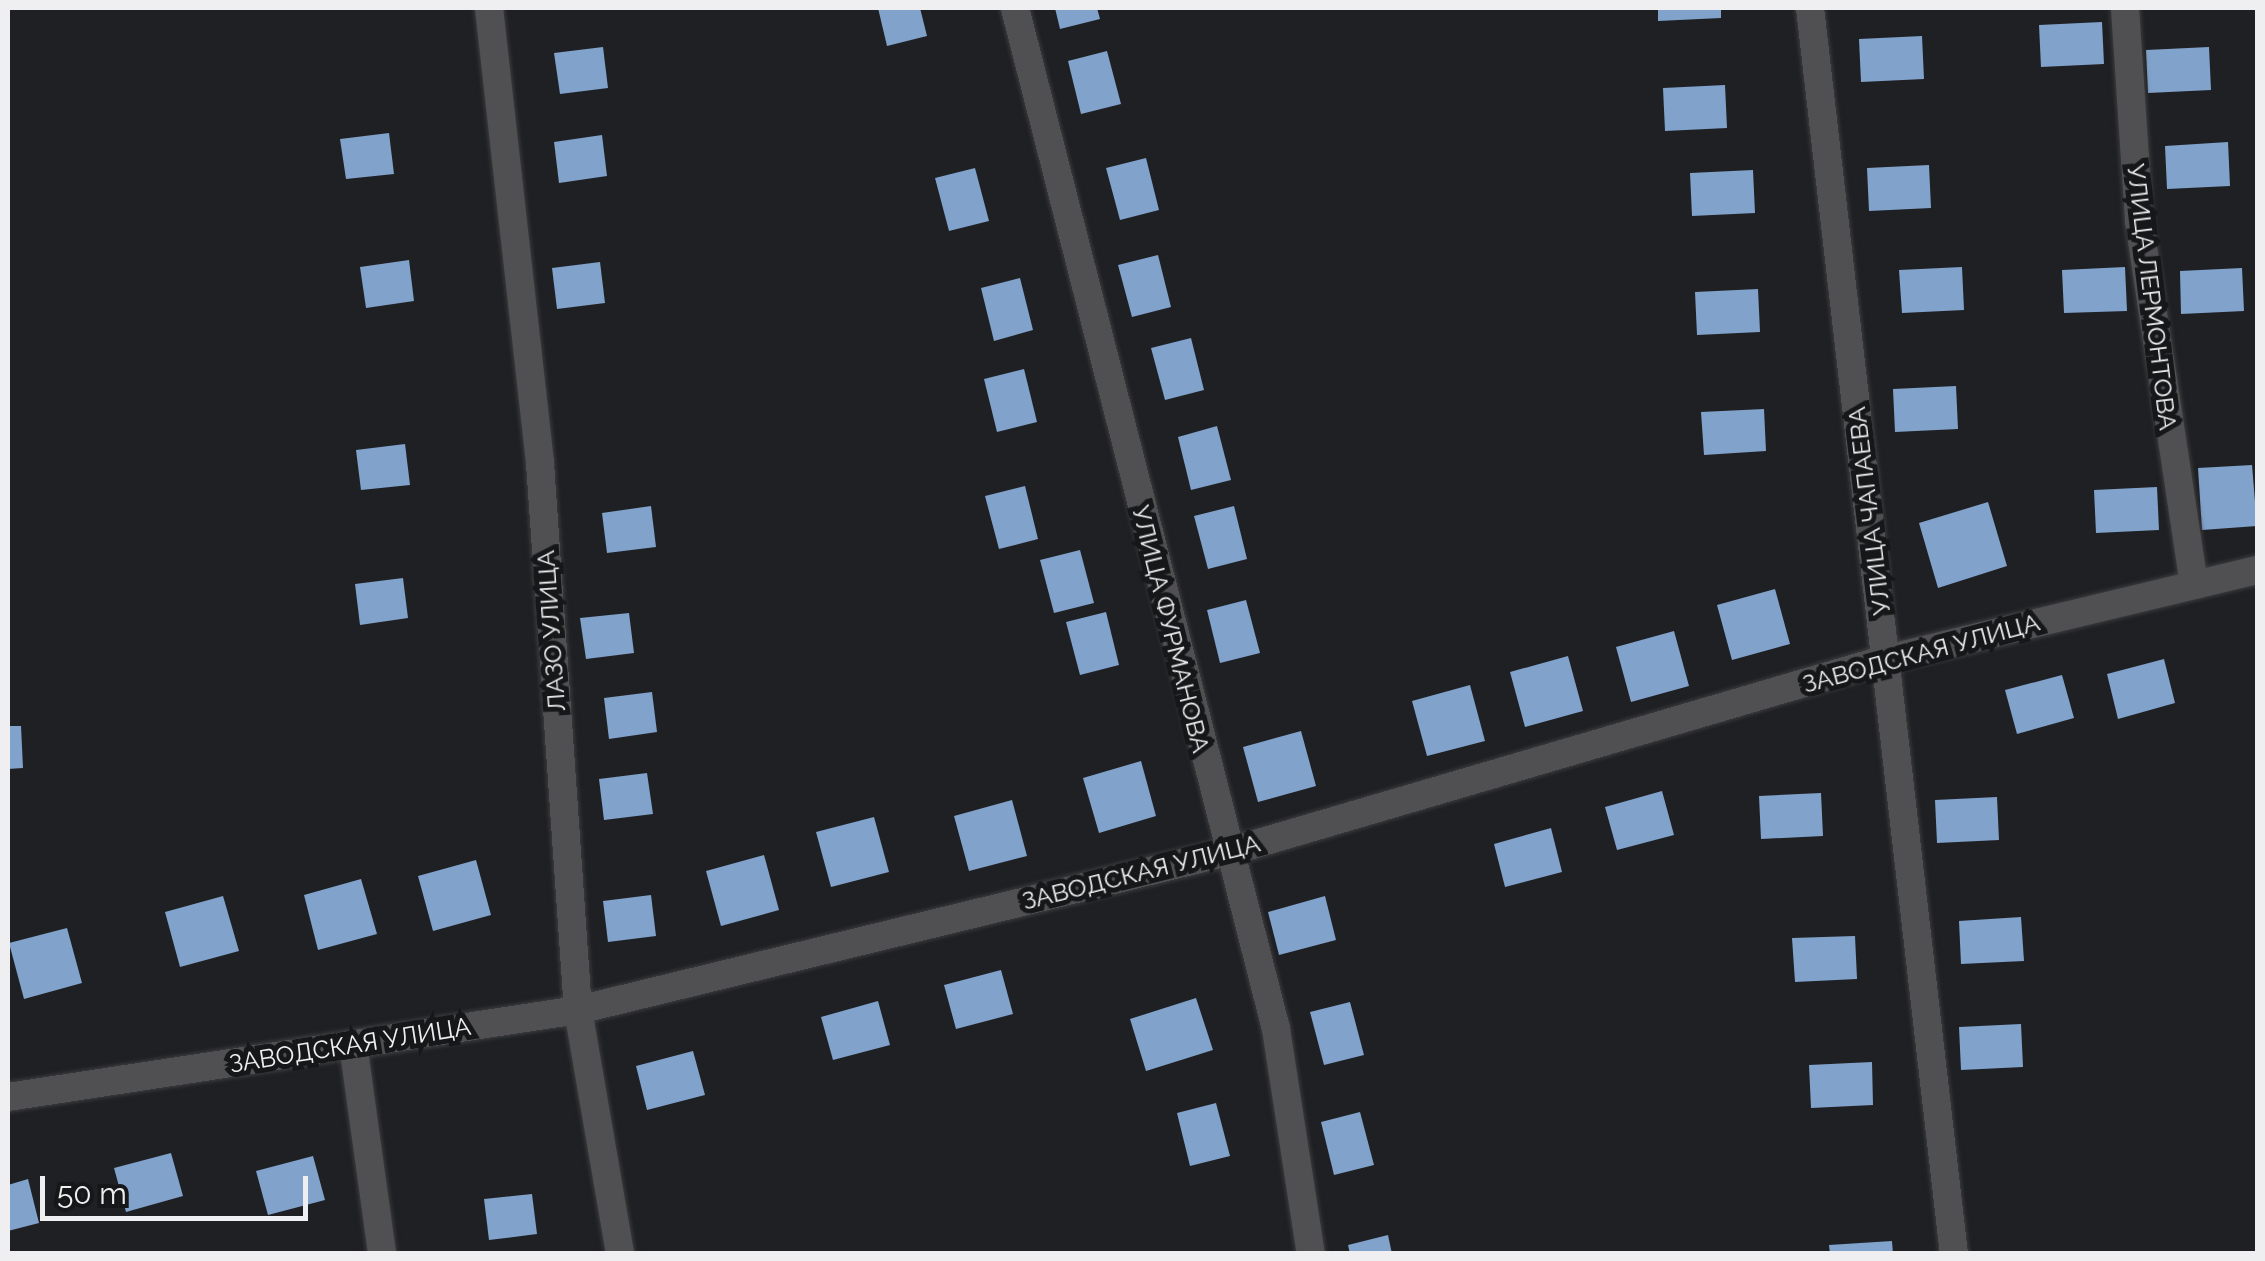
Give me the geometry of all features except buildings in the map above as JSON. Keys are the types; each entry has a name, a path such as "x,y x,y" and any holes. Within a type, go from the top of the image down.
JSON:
{"street":[{"name":"ЛАЗО УЛИЦА","path":"489,8 540,463 578,1010 620,1254"},
{"name":"УЛИЦА ФУРМАНОВА","path":"1015,8 1276,1029 1311,1254"},
{"name":"УЛИЦА ЧАПАЕВА","path":"1810,8 1954,1254"},
{"name":"УЛИЦА ЛЕРМОНТОВА","path":"2125,8 2139,221 2194,585"},
{"name":"ЗАВОДСКАЯ УЛИЦА","path":"8,1098 578,1010 1228,852 1886,659 2258,570"},
{"path":"353,1044 382,1254"}]}
